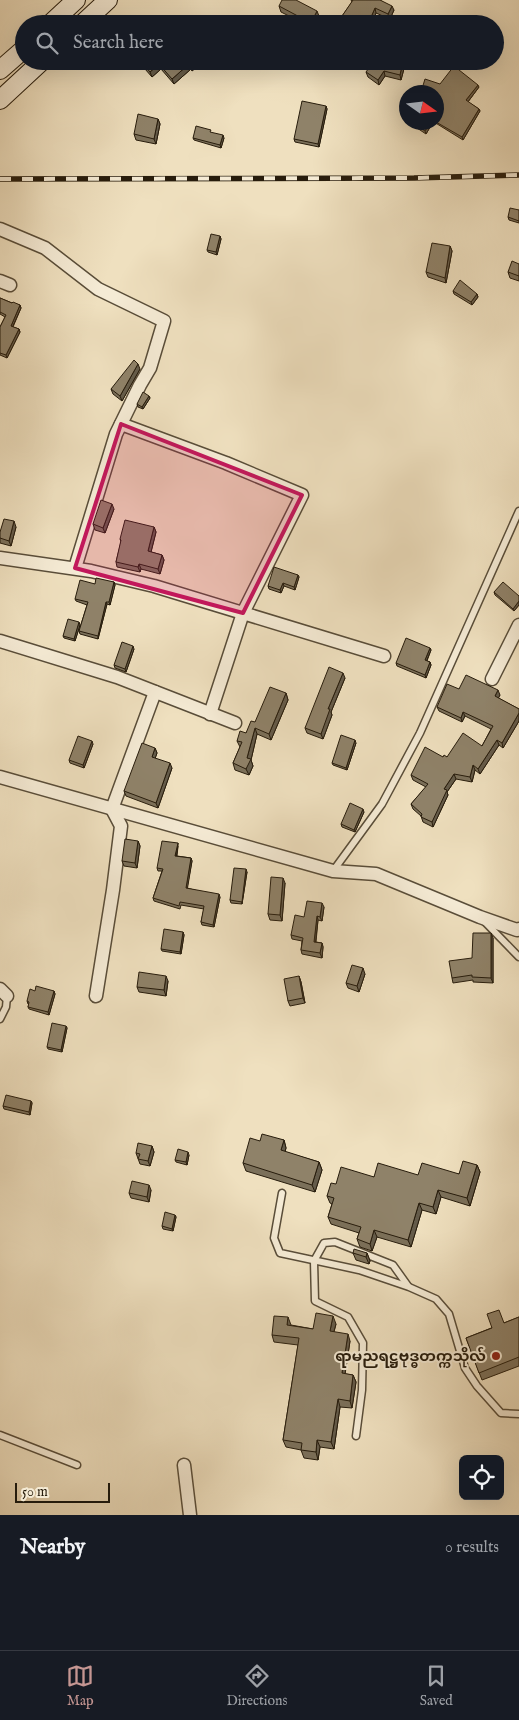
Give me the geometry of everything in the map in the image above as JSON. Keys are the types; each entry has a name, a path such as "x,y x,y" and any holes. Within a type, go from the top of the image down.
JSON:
{"main road":[{"path":"60,15 76,0"},
{"path":"92,15 108,0"},
{"path":"0,70 15,57"},
{"path":"0,100 32,70"}],"street":[{"path":"0,229 46,248 98,289 164,321 150,368 116,434 74,568"},
{"path":"121,424 226,463 302,495 243,613 210,714"},
{"path":"0,558 91,571 154,586 384,656"},
{"path":"492,679 519,625"},
{"path":"0,641 117,677 235,723"},
{"path":"96,996 121,826 112,808 155,692"},
{"path":"0,777 334,871 376,874 480,917 516,930 519,929"},
{"path":"184,1465 190,1515"}],"lane":[{"path":"334,871 382,804 420,733 519,511"},
{"path":"480,917 519,957"},
{"path":"0,1019 6,1007 4,992"},
{"path":"282,1193 274,1238 280,1253 358,1270 409,1287 436,1299 449,1314 465,1368 477,1386 500,1413 519,1414"},
{"path":"356,1436 362,1390 363,1343 348,1317 315,1301 314,1261 324,1243 335,1242 393,1265 409,1287"},
{"path":"0,1435 77,1465"}],"highlighted area":[{"path":"121,424 302,495 243,613 75,568"}],"building":[{"path":"282,0 296,0 317,11 315,15 296,15 279,6"},
{"path":"353,0 380,0 392,6 388,14 375,8 372,15 343,15"},
{"path":"164,70 182,70 172,79"},
{"path":"367,70 401,70 400,75 384,71 378,80 366,72"},
{"path":"451,70 459,70 478,85 466,100 479,109 462,137 444,127 444,85 423,85 425,79 440,84"},
{"path":"302,101 326,106 318,144 294,139"},
{"path":"138,114 158,119 154,139 134,134"},
{"path":"196,126 223,135 220,145 193,138"},
{"path":"510,208 519,210 519,221 508,217"},
{"path":"211,234 220,236 216,252 207,250"},
{"path":"432,243 450,246 445,278 426,272"},
{"path":"512,261 519,264 519,276 508,272"},
{"path":"460,280 477,294 471,302 453,291"},
{"path":"0,298 20,305 11,326 19,329 6,355 0,353 0,327 6,315 0,312"},
{"path":"134,360 138,364 120,396 111,389"},
{"path":"143,392 149,396 142,407 137,404"},
{"path":"101,500 112,504 103,528 93,524"},
{"path":"4,519 14,521 9,541 0,538"},
{"path":"125,520 154,527 148,551 162,555 158,569 139,564 138,567 116,562"},
{"path":"274,567 298,575 294,587 283,583 280,590 268,586"},
{"path":"96,578 114,582 109,602 106,602 98,636 79,631 88,602 75,599 80,580 95,584"},
{"path":"503,582 519,596 519,601 513,609 494,592"},
{"path":"68,619 79,622 74,639 63,636"},
{"path":"406,638 430,648 425,660 430,662 425,675 396,663"},
{"path":"122,642 133,646 125,669 114,665"},
{"path":"329,667 343,673 328,709 330,709 321,734 305,728"},
{"path":"466,675 498,690 495,696 519,709 519,713 502,743 497,740 478,769 473,765 470,777 454,774 444,789 447,790 432,822 421,817 422,814 411,804 428,784 411,775 425,747 443,757 444,755 447,757 463,733 482,746 493,726 463,712 461,718 437,707 447,684 459,689"},
{"path":"270,687 286,693 269,734 255,728 247,758 251,759 246,769 233,763 242,742 237,741 240,731 246,733 251,721 255,722"},
{"path":"341,735 355,740 346,768 332,763"},
{"path":"78,736 92,741 83,765 69,760"},
{"path":"142,743 155,748 152,757 170,763 156,803 124,791"},
{"path":"350,803 363,809 354,830 341,824"},
{"path":"125,839 138,841 135,863 122,861"},
{"path":"162,841 178,843 175,856 191,858 186,888 219,894 213,925 201,922 204,906 180,902 179,906 153,898 163,869 157,868"},
{"path":"234,868 246,869 242,902 230,900"},
{"path":"271,877 283,878 280,915 268,914"},
{"path":"307,901 322,903 320,917 317,916 314,942 322,943 320,953 301,950 303,938 291,935 295,915 304,917"},
{"path":"164,929 183,932 180,952 161,949"},
{"path":"473,933 491,933 491,978 472,977 472,975 452,978 449,961 472,958"},
{"path":"352,965 363,968 357,986 346,983"},
{"path":"139,972 166,976 164,990 137,987"},
{"path":"299,976 303,998 288,1001 284,979"},
{"path":"36,986 54,991 48,1012 28,1007 29,1002 27,1001 30,989 35,991"},
{"path":"52,1023 66,1026 61,1050 47,1047"},
{"path":"6,1095 31,1101 29,1112 3,1106"},
{"path":"262,1134 284,1140 281,1150 319,1162 312,1185 243,1163 250,1138 260,1141"},
{"path":"138,1143 152,1146 148,1161 138,1159 140,1154 136,1153"},
{"path":"178,1149 188,1152 186,1162 175,1160"},
{"path":"463,1161 477,1165 467,1198 438,1190 433,1207 419,1203 408,1240 374,1230 370,1244 357,1239 361,1227 328,1217 334,1198 327,1196 331,1183 336,1184 341,1167 374,1177 378,1163 418,1175 422,1163 459,1174"},
{"path":"132,1181 149,1185 147,1197 129,1193"},
{"path":"165,1212 175,1215 172,1229 162,1226"},
{"path":"354,1249 367,1253 366,1257 353,1253"},
{"name":"ရာမညရဋ္ဌဗုဒ္ဓတက္ကသိုလ်","path":"499,1310 504,1323 519,1317 519,1357 479,1373 466,1338 492,1328 487,1314"},
{"path":"316,1313 333,1316 330,1331 348,1334 342,1373 353,1375 350,1401 338,1399 331,1442 317,1440 316,1452 301,1450 302,1443 283,1440 299,1338 272,1335 274,1316 288,1317 287,1325 313,1329"}],"railway":[{"path":"0,179 414,178 519,175"}],"place":[{"name":"ရာမညရဋ္ဌဗုဒ္ဓတက္ကသိုလ်","path":"496,1356"}]}
